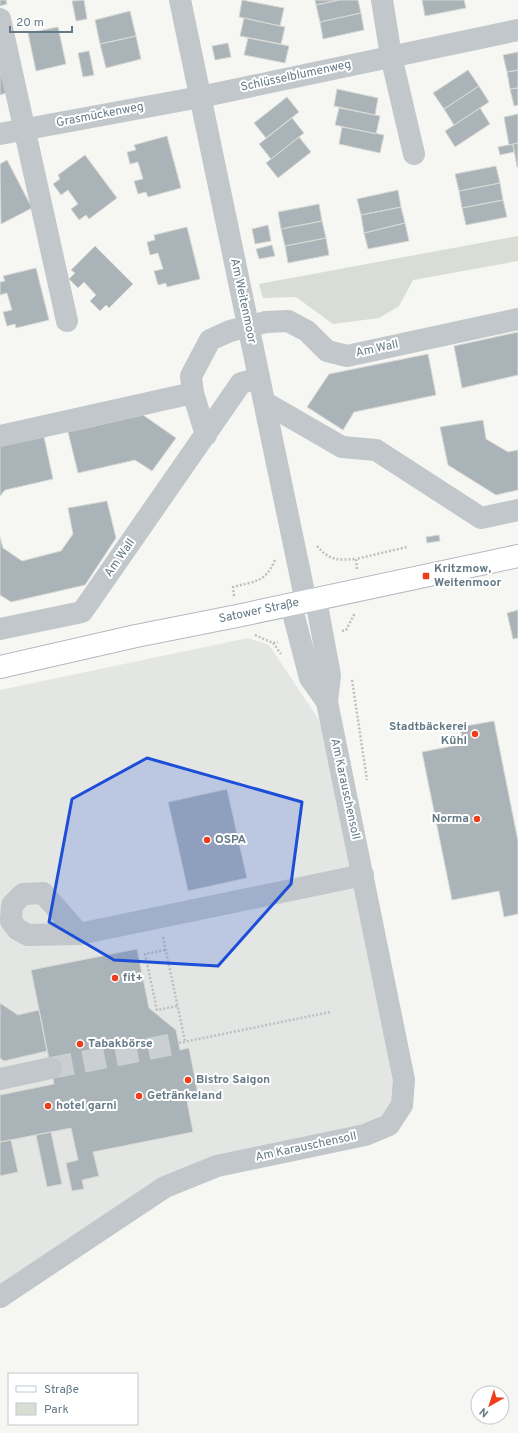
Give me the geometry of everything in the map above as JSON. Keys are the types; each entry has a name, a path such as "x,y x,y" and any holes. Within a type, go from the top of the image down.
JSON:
{"main road":[{"name":"Satower Straße","path":"0,667 136,636 518,556"}],"street":[{"name":"Am Weitenmoor","path":"180,0 304,602"},
{"path":"382,0 391,56 414,154"},
{"path":"0,19 67,321"},
{"name":"Schlüsselblumenweg","path":"200,96 518,30"},
{"name":"Grasmückenweg","path":"0,134 200,96"},
{"name":"Am Wall","path":"206,435 193,393 191,376 210,340 230,330 266,322 288,321 307,331 327,352 347,356 518,319"},
{"name":"Am Wall","path":"0,629 82,612 241,383 259,378"},
{"path":"0,436 193,393"},
{"path":"264,402 342,447 376,450 481,518 518,510"},
{"name":"Am Karauschensoll","path":"0,1297 165,1186 217,1166 365,1135 389,1125 402,1105 404,1080 327,702 330,675 304,602"},
{"path":"79,934 363,875"},
{"path":"0,1078 51,1068"}],"path":[{"path":"346,630 347,637"},
{"path":"352,674 368,786"},
{"path":"158,917 185,1041"},
{"path":"165,950 146,954 157,1010 177,1006"},
{"path":"178,1042 330,1012"}],"highlighted area":[{"path":"147,758 302,802 291,884 218,966 114,960 49,922 72,799"}],"shaded area":[{"path":"248,638 269,645 337,747 404,1080 389,1125 217,1166 0,1297 0,690"}],"green space":[{"path":"518,236 518,261 413,280 399,306 379,318 333,324 296,297 263,298 259,284"}],"building":[{"path":"0,0 6,0 7,4 0,6"},
{"path":"84,0 87,19 76,21 72,1"},
{"path":"242,0 284,8 280,26 239,17"},
{"path":"315,0 339,0 316,5"},
{"path":"339,0 358,0 361,13 320,22 316,5"},
{"path":"422,0 464,0 466,8 425,16"},
{"path":"130,11 136,36 100,44 95,20"},
{"path":"361,13 364,30 323,39 320,22"},
{"path":"244,18 285,27 281,44 240,36"},
{"path":"58,27 66,64 36,71 28,33"},
{"path":"136,36 141,59 106,68 100,44"},
{"path":"248,38 289,46 285,63 244,55"},
{"path":"228,43 231,57 215,60 212,46"},
{"path":"89,51 94,75 83,77 78,53"},
{"path":"518,52 518,70 507,72 503,55"},
{"path":"0,69 6,93 0,95"},
{"path":"468,70 479,86 444,109 433,93"},
{"path":"518,70 518,88 510,89 507,72"},
{"path":"479,86 489,102 454,125 444,109"},
{"path":"518,88 518,105 514,106 510,89"},
{"path":"337,89 378,98 375,115 334,106"},
{"path":"287,97 299,112 266,138 254,123"},
{"path":"339,108 380,116 376,134 335,125"},
{"path":"480,108 490,124 455,147 445,131"},
{"path":"518,114 518,143 509,145 504,117"},
{"path":"292,118 304,133 271,159 259,144"},
{"path":"342,127 384,135 380,153 339,144"},
{"path":"167,136 181,188 148,197 146,192 138,194 134,181 143,179 138,162 130,164 127,152 136,150 134,145"},
{"path":"299,137 311,152 278,178 266,163"},
{"path":"518,143 518,167 517,167 513,144"},
{"path":"513,144 514,152 500,155 498,147"},
{"path":"85,155 117,198 89,219 86,215 79,220 71,209 78,204 68,190 61,195 53,184 60,179 58,175"},
{"path":"7,160 32,208 1,224 0,164"},
{"path":"496,166 500,183 459,191 455,174"},
{"path":"500,183 503,200 462,208 459,191"},
{"path":"398,190 401,207 361,215 357,199"},
{"path":"503,200 507,217 466,225 462,208"},
{"path":"319,204 322,221 281,229 278,212"},
{"path":"401,207 405,223 364,233 361,215"},
{"path":"322,221 326,238 285,246 281,229"},
{"path":"405,223 409,241 368,249 364,233"},
{"path":"268,225 271,241 255,244 252,229"},
{"path":"187,227 200,279 167,287 166,283 158,285 154,271 163,269 158,253 150,255 147,242 155,240 154,235"},
{"path":"326,238 329,255 288,263 285,246"},
{"path":"272,245 275,256 259,259 256,249"},
{"path":"95,246 133,284 109,308 106,305 100,311 90,301 96,295 84,282 78,288 69,279 75,273 71,270"},
{"path":"36,268 49,320 16,328 15,324 7,326 3,312 12,310 7,293 0,295 0,282 5,281 3,276"},
{"path":"518,332 518,375 462,388 454,346"},
{"path":"428,354 436,395 354,412 343,430 307,407 329,374"},
{"path":"143,415 176,438 152,471 135,460 78,473 68,432"},
{"path":"483,420 486,439 508,452 518,450 518,490 496,495 448,465 440,427"},
{"path":"44,437 53,479 5,490 0,496 0,446"},
{"path":"107,501 116,538 85,585 11,602 0,595 0,537 3,548 22,561 61,551 73,534 68,508"},
{"path":"439,535 440,541 427,543 426,537"},
{"path":"518,610 518,638 513,639 507,613"},
{"path":"494,721 518,841 518,914 504,917 499,891 452,900 422,752 463,744 460,727"},
{"name":"OSPA","path":"227,789 247,878 188,891 168,802"},
{"path":"137,949 149,1008 176,1030 180,1050 189,1048 198,1094 186,1096 193,1132 93,1152 99,1176 82,1180 84,1189 72,1191 66,1163 78,1160 71,1128 0,1142 0,1095 54,1084 31,970"},
{"path":"0,1003 18,1015 39,1010 47,1051 4,1061 0,1058"},
{"path":"51,1132 62,1184 47,1187 36,1135"},
{"path":"11,1140 18,1172 0,1176 0,1142"}],"tunnel":[{"path":"51,1068 179,1043"}],"place":[{"name":"Kritzmow, Weitenmoor","path":"426,576"},
{"name":"Stadtbäckerei Kühl","path":"475,734"},
{"name":"Norma","path":"477,819"},
{"name":"OSPA","path":"207,840"},
{"name":"fit+","path":"115,978"},
{"name":"Tabakbörse","path":"80,1044"},
{"name":"Bistro Saigon","path":"188,1080"},
{"name":"Getränkeland","path":"139,1096"},
{"name":"hotel garni","path":"48,1106"}]}
